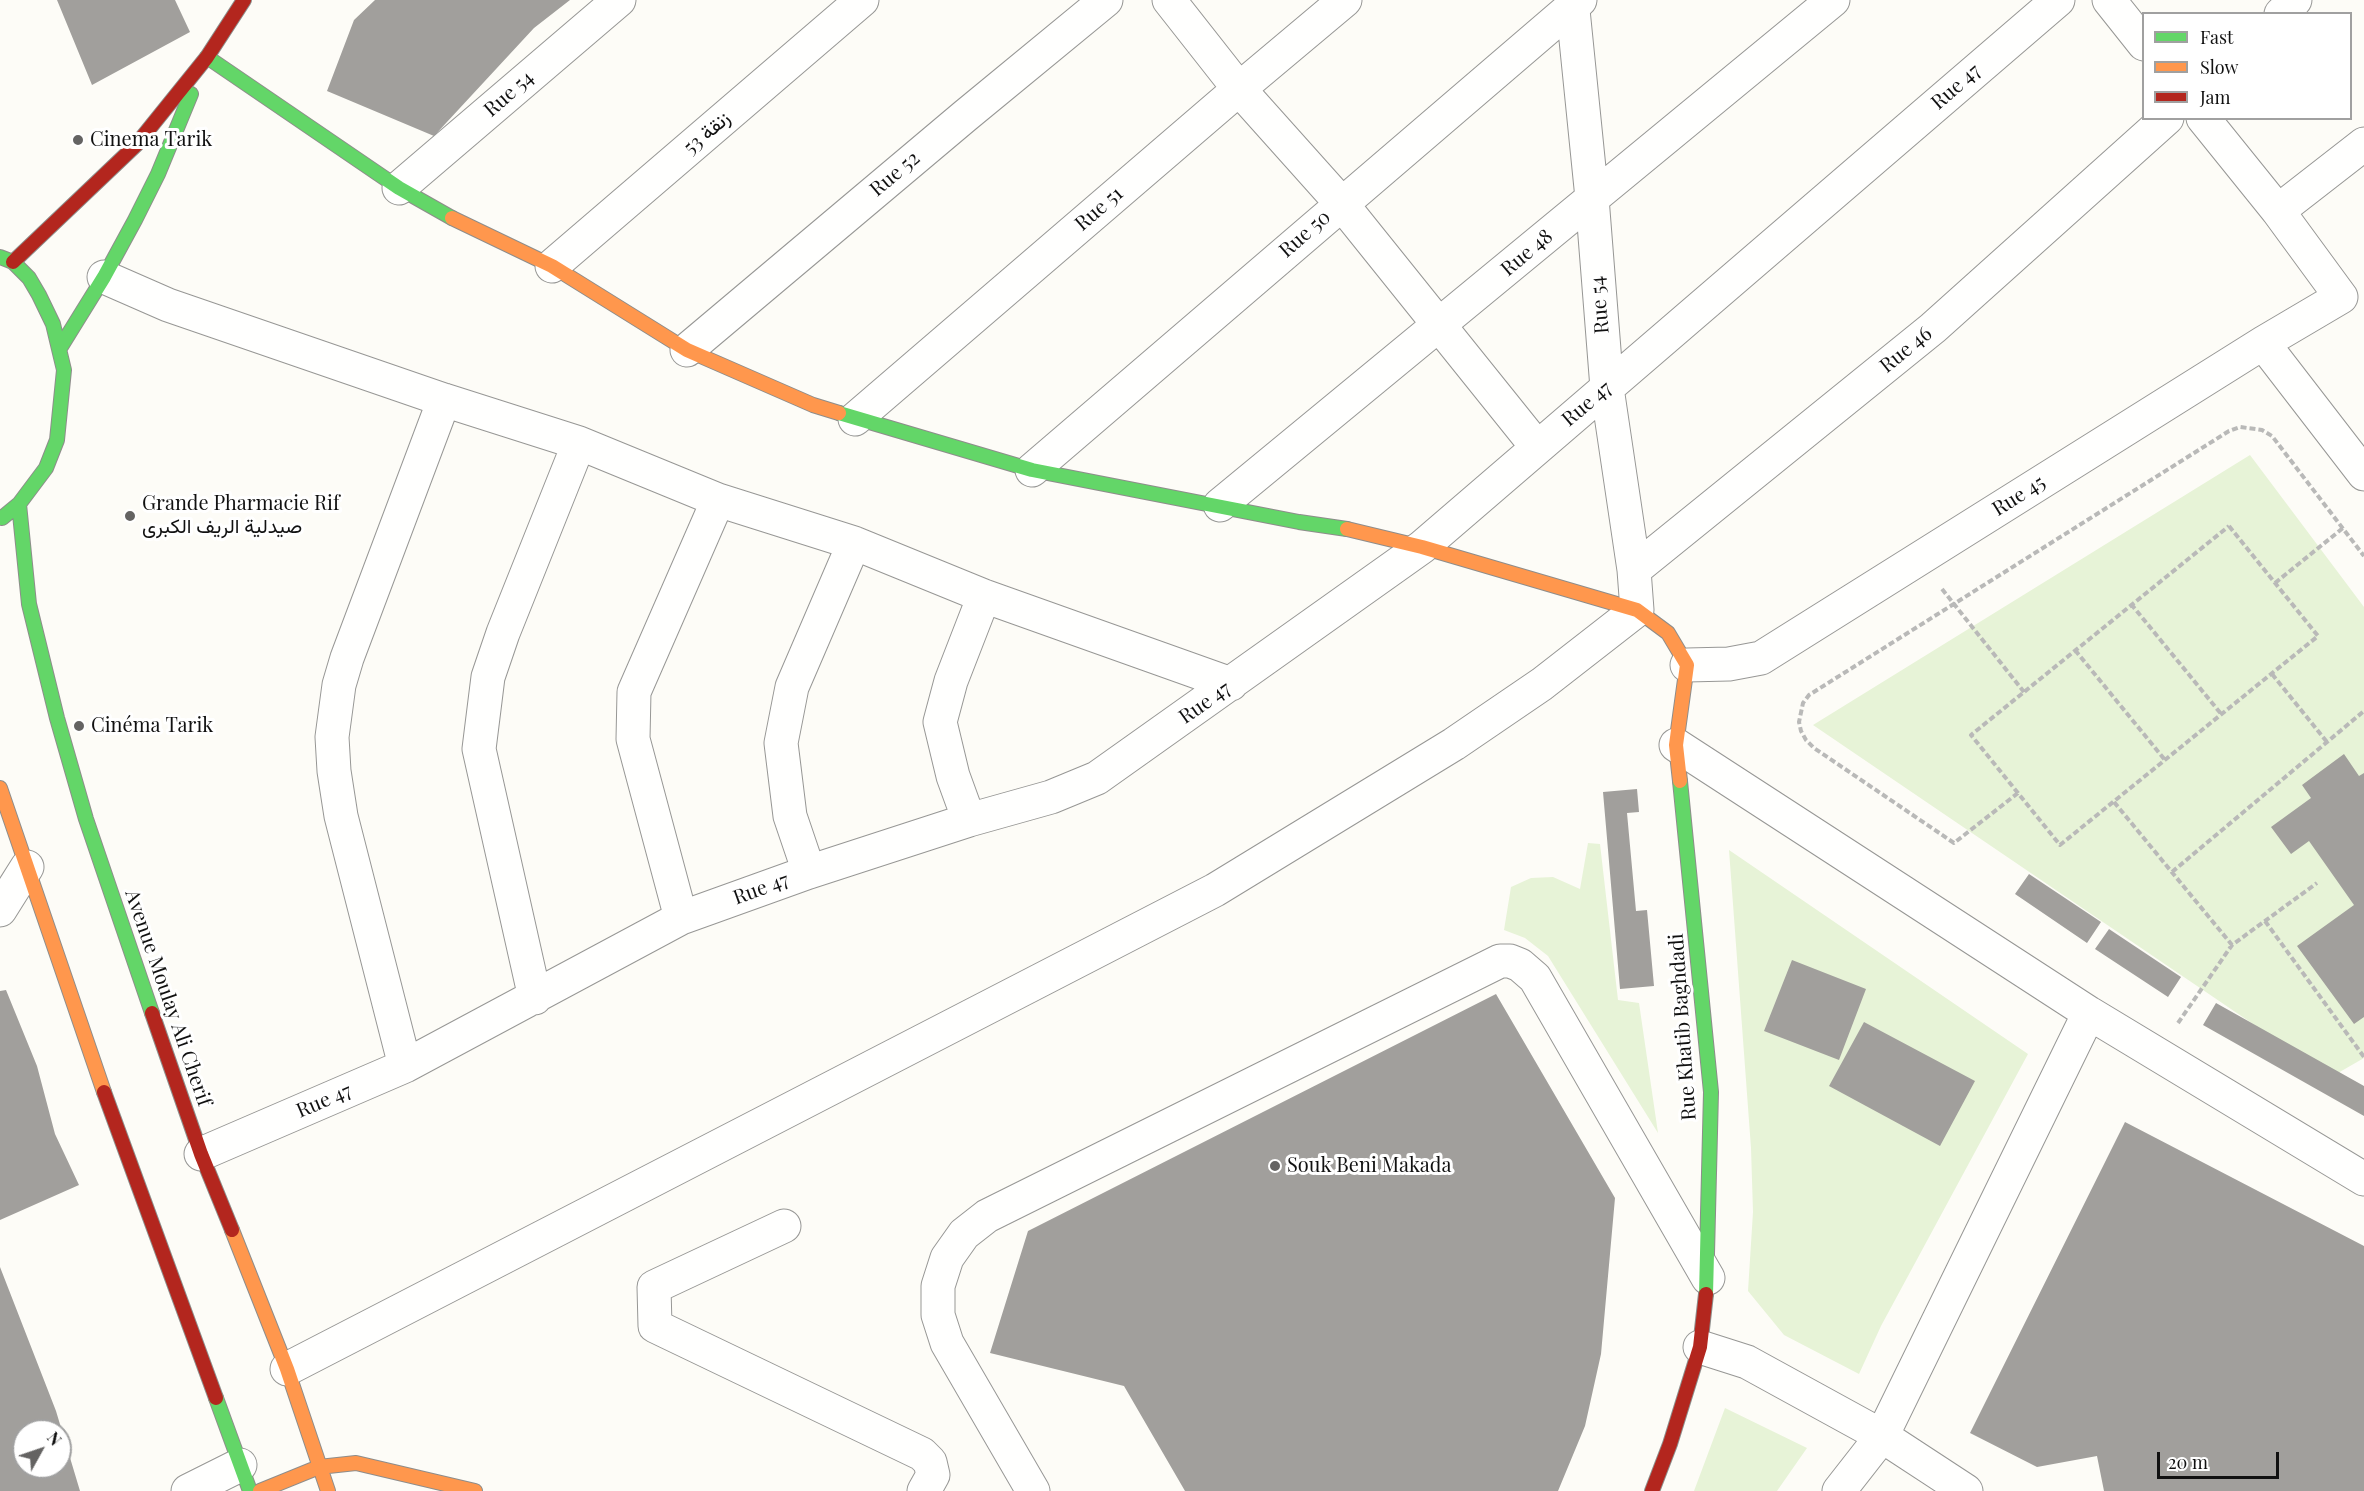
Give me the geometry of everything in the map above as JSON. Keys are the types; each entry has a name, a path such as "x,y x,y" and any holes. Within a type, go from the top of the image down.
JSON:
{"main road":[{"path":"0,519 19,504 46,468 57,440 64,370 53,324 39,295 29,278 7,259 136,145 207,57 244,0"},
{"path":"207,57 399,188 471,228 552,266 687,350 813,405 1032,470 1299,522 1359,531 1422,547 1637,610 1668,633 1687,665"},
{"path":"60,348 104,277 158,174 207,57"},
{"name":"Avenue Moulay Ali Cherif","path":"19,504 29,604 57,718 86,819 201,1154 287,1369 328,1491"},
{"name":"Rue Khatib Baghdadi","path":"1652,1491 1670,1444 1700,1347 1708,1278 1711,1092 1677,745 1687,665"},
{"path":"0,788 98,1076 245,1478"},
{"path":"260,1491 319,1467 356,1463 475,1491"}],"street":[{"name":"Rue 54","path":"399,188 619,0"},
{"name":"زنقة 53","path":"552,266 862,0"},
{"name":"Rue 52","path":"687,350 1106,0"},
{"path":"1169,0 1239,88 1341,203 1536,447"},
{"name":"Rue 51","path":"855,419 1239,88 1345,0"},
{"name":"Rue 48","path":"1220,505 1833,0"},
{"name":"Rue 47","path":"201,1154 405,1066 681,918 809,872 969,820 1051,797 1097,778 1422,547 2058,0"},
{"path":"2109,0 2142,41"},
{"path":"2283,12 2295,0"},
{"name":"Rue 54","path":"1575,2 1607,388 1634,570 1637,610"},
{"name":"Rue 50","path":"1032,470 1575,2"},
{"name":"Rue 46","path":"1634,570 1933,328 2166,120"},
{"path":"2205,120 2278,212 2353,298"},
{"path":"2278,212 2364,144"},
{"path":"104,277 168,305 444,400 579,443 718,500 854,543 984,596 1231,684"},
{"name":"Rue 45","path":"1687,665 1729,664 1761,658 2263,343 2353,298"},
{"path":"2263,343 2364,474"},
{"path":"405,1066 341,816 334,771 332,737 339,685 350,648 444,400"},
{"path":"535,998 479,748 488,677 503,633 579,443"},
{"path":"681,918 633,739 634,692 718,500"},
{"path":"809,872 790,816 781,743 792,687 854,543"},
{"path":"969,820 953,776 940,722 951,681 984,596"},
{"path":"287,1369 1215,890 1454,744 1542,684 1637,610"},
{"path":"1677,745 2089,1013 2364,1179"},
{"path":"0,910 27,867"},
{"path":"1033,1491 947,1343 938,1315 938,1286 947,1258 964,1234 987,1216 1500,962 1510,961 1520,965 1535,978 1708,1278"},
{"path":"1839,1491 1882,1436 2089,1013"},
{"path":"784,1226 654,1287 655,1326 922,1454 930,1462 933,1474 924,1491"},
{"path":"1700,1347 1748,1362 1882,1436 1966,1491"},
{"path":"188,1491 245,1478"}],"path":[{"path":"2018,793 1954,843 1814,748 1801,731 1800,712 1809,695 2229,431 2240,427 2262,430 2272,436 2364,556"},
{"path":"2229,526 2318,636 2060,845 1971,735 2131,604 2229,526"},
{"path":"2275,583 2343,528"},
{"path":"1919,559 2024,692"},
{"path":"2131,604 2222,715"},
{"path":"2075,650 2165,760"},
{"path":"2272,674 2327,742"},
{"path":"2172,872 2364,711"},
{"path":"2114,802 2232,945"},
{"path":"2156,1055 2232,945 2317,883"},
{"path":"2265,921 2364,1058"}],"green space":[{"path":"2250,455 2364,607 2364,1058 2331,1077 1813,725"},
{"path":"1588,843 1600,844 1618,1000 1639,1003 1658,1133 1548,956 1525,938 1504,930 1511,887 1531,878 1553,877 1580,889"},
{"path":"1729,850 2028,1054 1881,1326 1859,1374 1784,1335 1748,1291 1753,1212 1751,1148"},
{"path":"1725,1408 1807,1448 1777,1491 1694,1491"}],"building":[{"path":"57,0 175,0 190,32 92,85"},
{"path":"375,0 570,0 534,28 434,136 327,91 354,20"},
{"path":"2344,754 2359,776 2364,773 2364,1017 2354,1024 2297,946 2354,905 2309,841 2291,854 2271,827 2311,798 2302,785"},
{"path":"1637,789 1639,812 1627,813 1636,911 1647,910 1654,986 1620,989 1603,792"},
{"path":"2029,874 2101,922 2087,943 2015,894"},
{"path":"2109,929 2181,977 2168,997 2095,949"},
{"path":"1792,960 1866,989 1839,1060 1764,1031"},
{"path":"6,990 37,1066 55,1134 79,1185 0,1220 0,991"},
{"path":"1496,994 1615,1198 1601,1354 1585,1426 1558,1491 1185,1491 1124,1386 990,1353 1028,1231"},
{"path":"2216,1003 2364,1086 2364,1116 2203,1025"},
{"path":"1864,1022 1975,1081 1940,1146 1829,1086"},
{"path":"2125,1122 2364,1246 2364,1491 2104,1491 2097,1456 2037,1467 1970,1433"},
{"path":"0,1267 58,1419 12,1419 12,1479 72,1479 72,1464 80,1491 0,1491"}],"traffic: fast":[{"path":"207,57 399,188 452,218"},
{"path":"60,348 104,277 135,220 158,174 191,94"},
{"path":"0,257 13,262 29,278 39,295 53,324 64,370 57,440 46,468 19,504 2,518"},
{"path":"839,413 1032,470 1299,522 1347,529"},
{"path":"19,504 29,604 57,718 86,819 152,1013"},
{"path":"1680,781 1711,1092 1706,1294"},
{"path":"216,1398 250,1491"}],"traffic: slow":[{"path":"452,218 552,266 687,350 813,405 839,413"},
{"path":"1347,529 1422,547 1637,610 1668,633 1687,665 1676,745 1680,781"},
{"path":"0,788 104,1092"},
{"path":"232,1230 287,1369 328,1491"},
{"path":"260,1491 319,1467 356,1463 475,1491"}],"traffic: jam":[{"path":"13,262 136,145 207,57 244,0"},
{"path":"152,1013 201,1154 232,1230"},
{"path":"104,1092 216,1398"},
{"path":"1652,1491 1670,1444 1700,1347 1706,1294"}],"place":[{"name":"Cinema Tarik","path":"78,140"},
{"name":"Grande Pharmacie Rif صيدلية الريف الكبرى","path":"130,516"},
{"name":"Cinéma Tarik","path":"79,726"},
{"name":"Souk Beni Makada","path":"1275,1166"}]}
